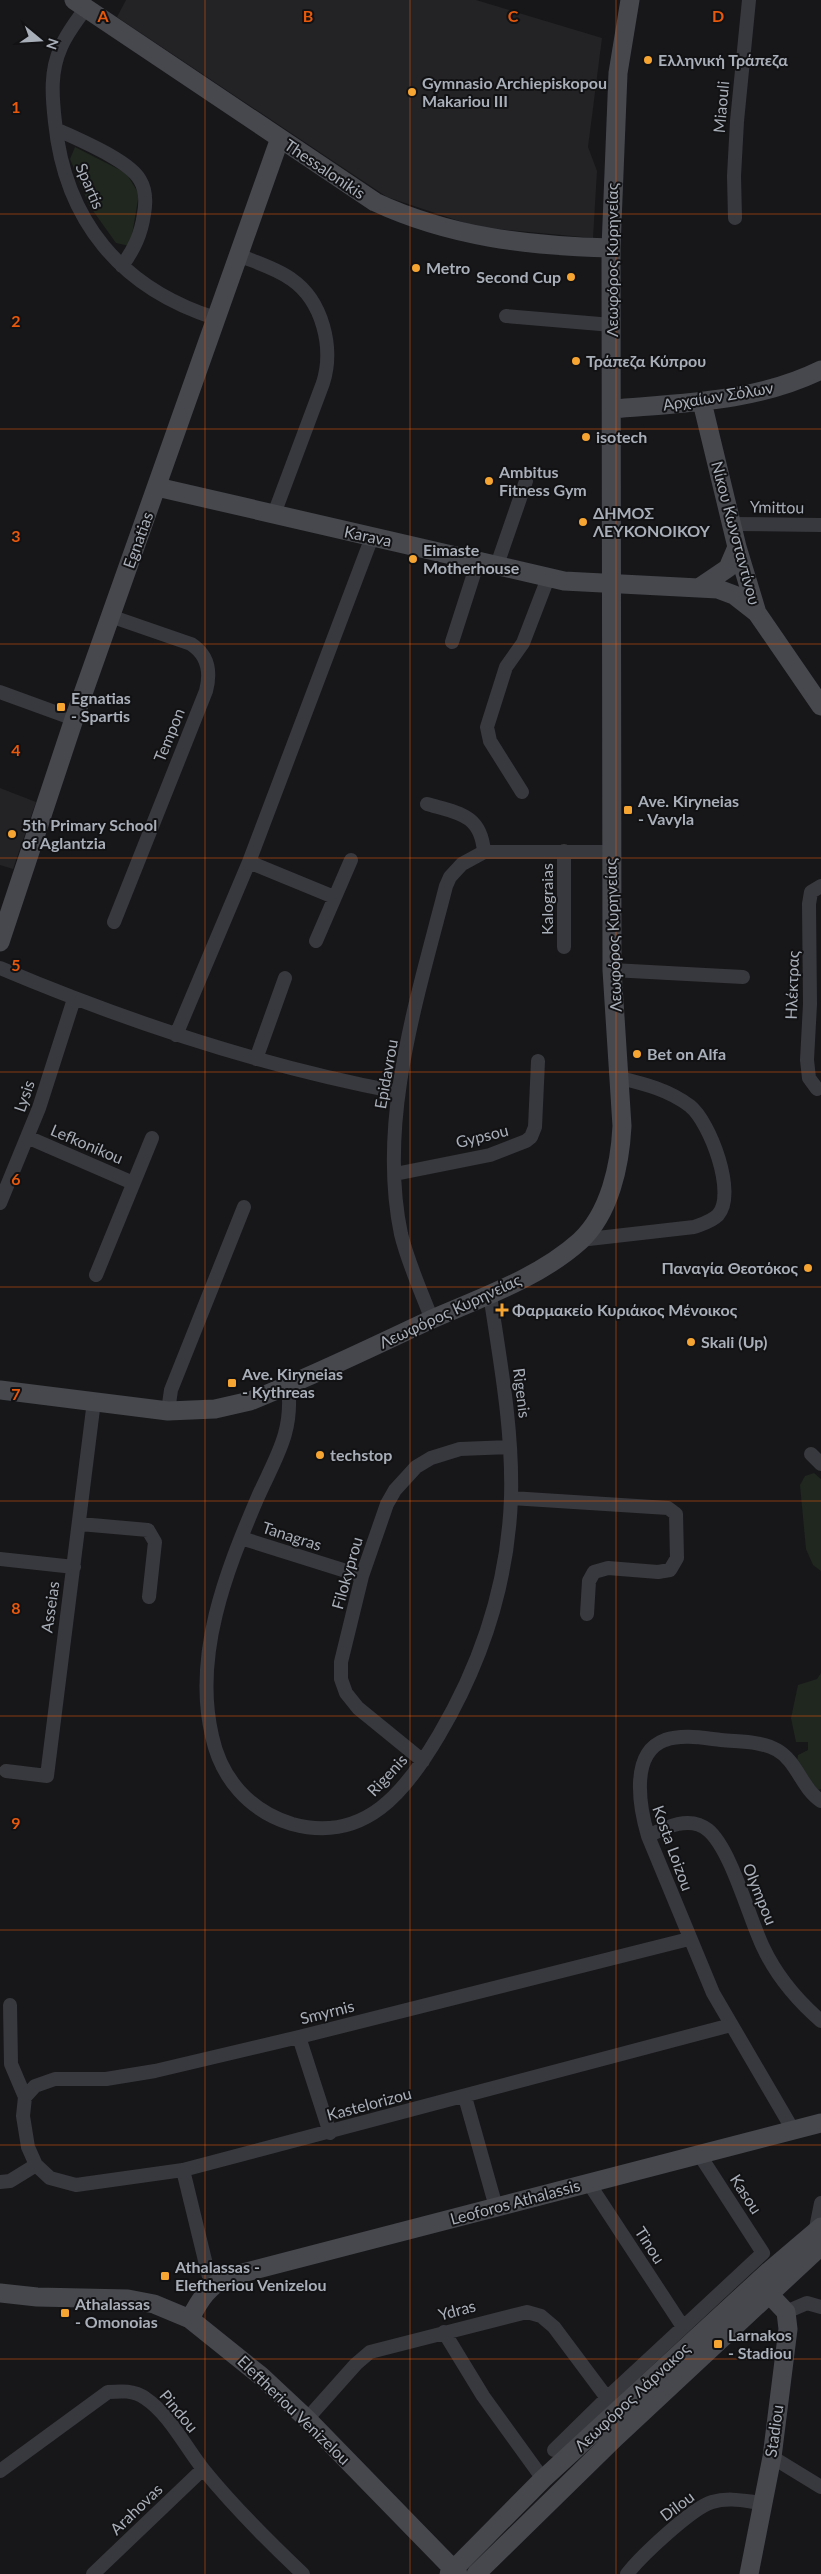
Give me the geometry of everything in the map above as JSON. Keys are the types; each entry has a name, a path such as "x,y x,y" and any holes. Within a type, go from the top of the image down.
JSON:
{"main road":[{"name":"Λεωφόρος Κυρηνείας","path":"0,1390 168,1411 215,1409 250,1401 288,1386 490,1294 549,1263 580,1240 596,1222 615,1176 621,1150 622,1126 612,970 610,852 613,409 611,248 618,73 630,0"},
{"name":"Thessalonikis","path":"80,4 374,202 437,225 469,234 518,243 611,248"},
{"name":"Egnatias","path":"0,942 110,616 280,138"},
{"name":"Αρχαίων Σόλων","path":"613,409 702,402 761,392 821,370"},
{"name":"Νίκου Κωνσταντίνου","path":"702,402 737,547 757,613 821,706"},
{"name":"Karava","path":"157,487 564,581 700,586 734,595 757,613"},
{"path":"700,586 728,568 737,547"},
{"name":"Leoforos Athalassis","path":"211,2285 227,2277 821,2123"},
{"name":"Λεωφόρος Λάρνακος","path":"476,2574 616,2437 769,2294 819,2236"},
{"name":"Λεωφόρος Λάρνακος","path":"454,2572 543,2479 768,2272 819,2236"},
{"path":"190,2318 204,2293 211,2285"},
{"name":"Eleftheriou Venizelou","path":"0,2293 37,2297 100,2297 154,2304 190,2318 254,2370 306,2419 454,2572"},
{"path":"769,2294 786,2312"},
{"name":"Stadiou","path":"748,2574 772,2457 788,2329 786,2312"}],"street":[{"name":"Miaouli","path":"735,218 734,176 737,121 749,0"},
{"name":"Spartis","path":"80,4 61,47 51,89 58,150 74,197 105,250 122,266 143,283 180,306 215,318"},
{"path":"56,129 94,147 126,166 141,182 145,198 142,225 134,250 122,266"},
{"path":"238,255 294,280 306,293 316,310 328,349 328,367 323,384 274,514"},
{"path":"506,316 612,325"},
{"path":"497,565 526,481"},
{"name":"Ymittou","path":"732,524 821,525"},
{"path":"176,1035 249,862 372,537"},
{"path":"452,642 478,561"},
{"path":"522,792 490,742 487,727 506,667 523,643 548,578"},
{"name":"Tempon","path":"110,616 191,644 199,649 204,656 209,675 206,691 114,922"},
{"path":"0,692 74,720"},
{"path":"427,804 472,820 479,829 484,852 610,852"},
{"name":"Kalograias","path":"564,851 564,947"},
{"name":"Epidavrou","path":"432,1320 403,1240 397,1210 394,1132 398,1092 416,1008 446,886 450,877 462,864 484,852"},
{"path":"316,941 352,860"},
{"path":"249,862 334,898"},
{"name":"Ηλέκτρας","path":"817,1089 812,1083 808,1072 806,1044 816,1005 810,897 814,889 821,886"},
{"path":"0,968 74,999 176,1035 331,1080 398,1092"},
{"path":"612,970 743,977"},
{"path":"256,1058 285,978"},
{"name":"Lysis","path":"0,1203 39,1108 74,999"},
{"name":"Gypsou","path":"395,1174 490,1154 526,1141 531,1137 535,1127 538,1061"},
{"path":"580,1240 694,1227 718,1216 724,1202 724,1183 714,1144 700,1118 691,1107 666,1091 620,1078"},
{"name":"Lefkonikou","path":"27,1137 133,1183"},
{"name":"Lefkonikou","path":"96,1275 152,1138"},
{"path":"168,1411 171,1390 244,1207"},
{"name":"Rigenis","path":"288,1386 290,1417 284,1442 241,1538 212,1629 206,1691 211,1734 221,1766 227,1778 253,1804 277,1819 308,1827 337,1828 369,1816 384,1807 402,1790 424,1761 454,1709 475,1666 491,1620 505,1561 511,1498 507,1405 490,1294"},
{"name":"Asseias","path":"6,1771 47,1776 94,1401"},
{"name":"Filokyprou","path":"424,1761 358,1708 346,1693 341,1679 341,1662 362,1576 387,1504 395,1490 416,1467 430,1458 460,1449 510,1446"},
{"path":"511,1498 668,1508 676,1514 678,1558 674,1567 665,1572 608,1568 594,1572 589,1581 587,1614"},
{"path":"80,1524 148,1530 155,1542 148,1597"},
{"name":"Tanagras","path":"241,1538 362,1576"},
{"path":"0,1559 74,1567"},
{"name":"Kosta Loizou","path":"793,2130 731,2025 689,1939 648,1836 640,1809 640,1780 648,1754 654,1746 665,1740 687,1736 763,1744 778,1750 787,1758 805,1786 821,1801"},
{"name":"Olympou","path":"648,1836 680,1823 695,1824 708,1830 717,1840 727,1859 763,1947 772,1963 797,1997 821,2021"},
{"name":"Smyrnis","path":"25,2097 35,2086 55,2079 115,2078 155,2071 299,2038 689,1939"},
{"path":"10,2005 5,2027 11,2064 25,2097"},
{"name":"Kastelorizou","path":"25,2097 23,2116 28,2147 36,2165 50,2178 76,2185 183,2170 330,2133 731,2025"},
{"path":"299,2038 330,2133"},
{"path":"465,2096 496,2207"},
{"name":"Kasou","path":"683,2327 763,2253 699,2154"},
{"path":"0,2182 10,2181 36,2165"},
{"path":"183,2170 211,2285"},
{"name":"Tinou","path":"588,2182 683,2327"},
{"path":"819,2236 821,2203"},
{"path":"786,2312 806,2303 821,2307"},
{"name":"Ydras","path":"306,2419 356,2364 370,2352 518,2313 534,2313 546,2319 607,2398"},
{"path":"554,2450 683,2327"},
{"path":"444,2332 483,2396 543,2479"},
{"name":"Pindou","path":"0,2471 108,2392 126,2391 143,2396 158,2408 203,2469 272,2546 303,2574"},
{"path":"772,2457 821,2487"},
{"name":"Arahovas","path":"93,2574 203,2469"},
{"name":"Dilou","path":"627,2574 653,2546 710,2502 729,2499 762,2503"}],"shaded area":[{"name":"Gymnasio Archiepiskopou Makariou III","path":"126,0 476,0 602,38 588,147 597,171 593,238 477,227 387,197 117,17"},
{"path":"75,147 126,173 139,194 130,246 116,243 89,205 70,159"},
{"name":"5th Primary School of Aglantzia","path":"0,788 36,802 13,869 0,865"},
{"path":"814,1473 821,1479 821,1571 813,1565 806,1549 800,1485 805,1476"},
{"path":"821,1673 821,1789 814,1791 797,1763 798,1755 808,1750 808,1742 796,1742 791,1718 798,1685 817,1679"}],"place":[{"name":"Ελληνική Τράπεζα","path":"648,60"},
{"name":"Gymnasio Archiepiskopou Makariou III","path":"412,92"},
{"name":"Metro","path":"416,268"},
{"name":"Second Cup","path":"571,277"},
{"name":"Τράπεζα Κύπρου","path":"576,361"},
{"name":"isotech","path":"586,437"},
{"name":"Ambitus Fitness Gym","path":"489,481"},
{"name":"ΔΗΜΟΣ ΛΕΥΚΟΝΟΙΚΟΥ","path":"583,522"},
{"name":"Eimaste Motherhouse","path":"413,559"},
{"name":"Egnatias - Spartis","path":"61,707"},
{"name":"Ave. Kiryneias - Vavyla","path":"628,810"},
{"name":"5th Primary School of Aglantzia","path":"12,834"},
{"name":"Bet on Alfa","path":"637,1054"},
{"name":"Παναγία Θεοτόκος","path":"808,1268"},
{"name":"Φαρμακείο Κυριάκος Μένοικος","path":"502,1310"},
{"name":"Skali (Up)","path":"691,1342"},
{"name":"Ave. Kiryneias - Kythreas","path":"232,1383"},
{"name":"techstop","path":"320,1455"},
{"name":"Athalassas - Eleftheriou Venizelou","path":"165,2276"},
{"name":"Athalassas - Omonoias","path":"65,2313"},
{"name":"Larnakos - Stadiou","path":"718,2344"}]}
